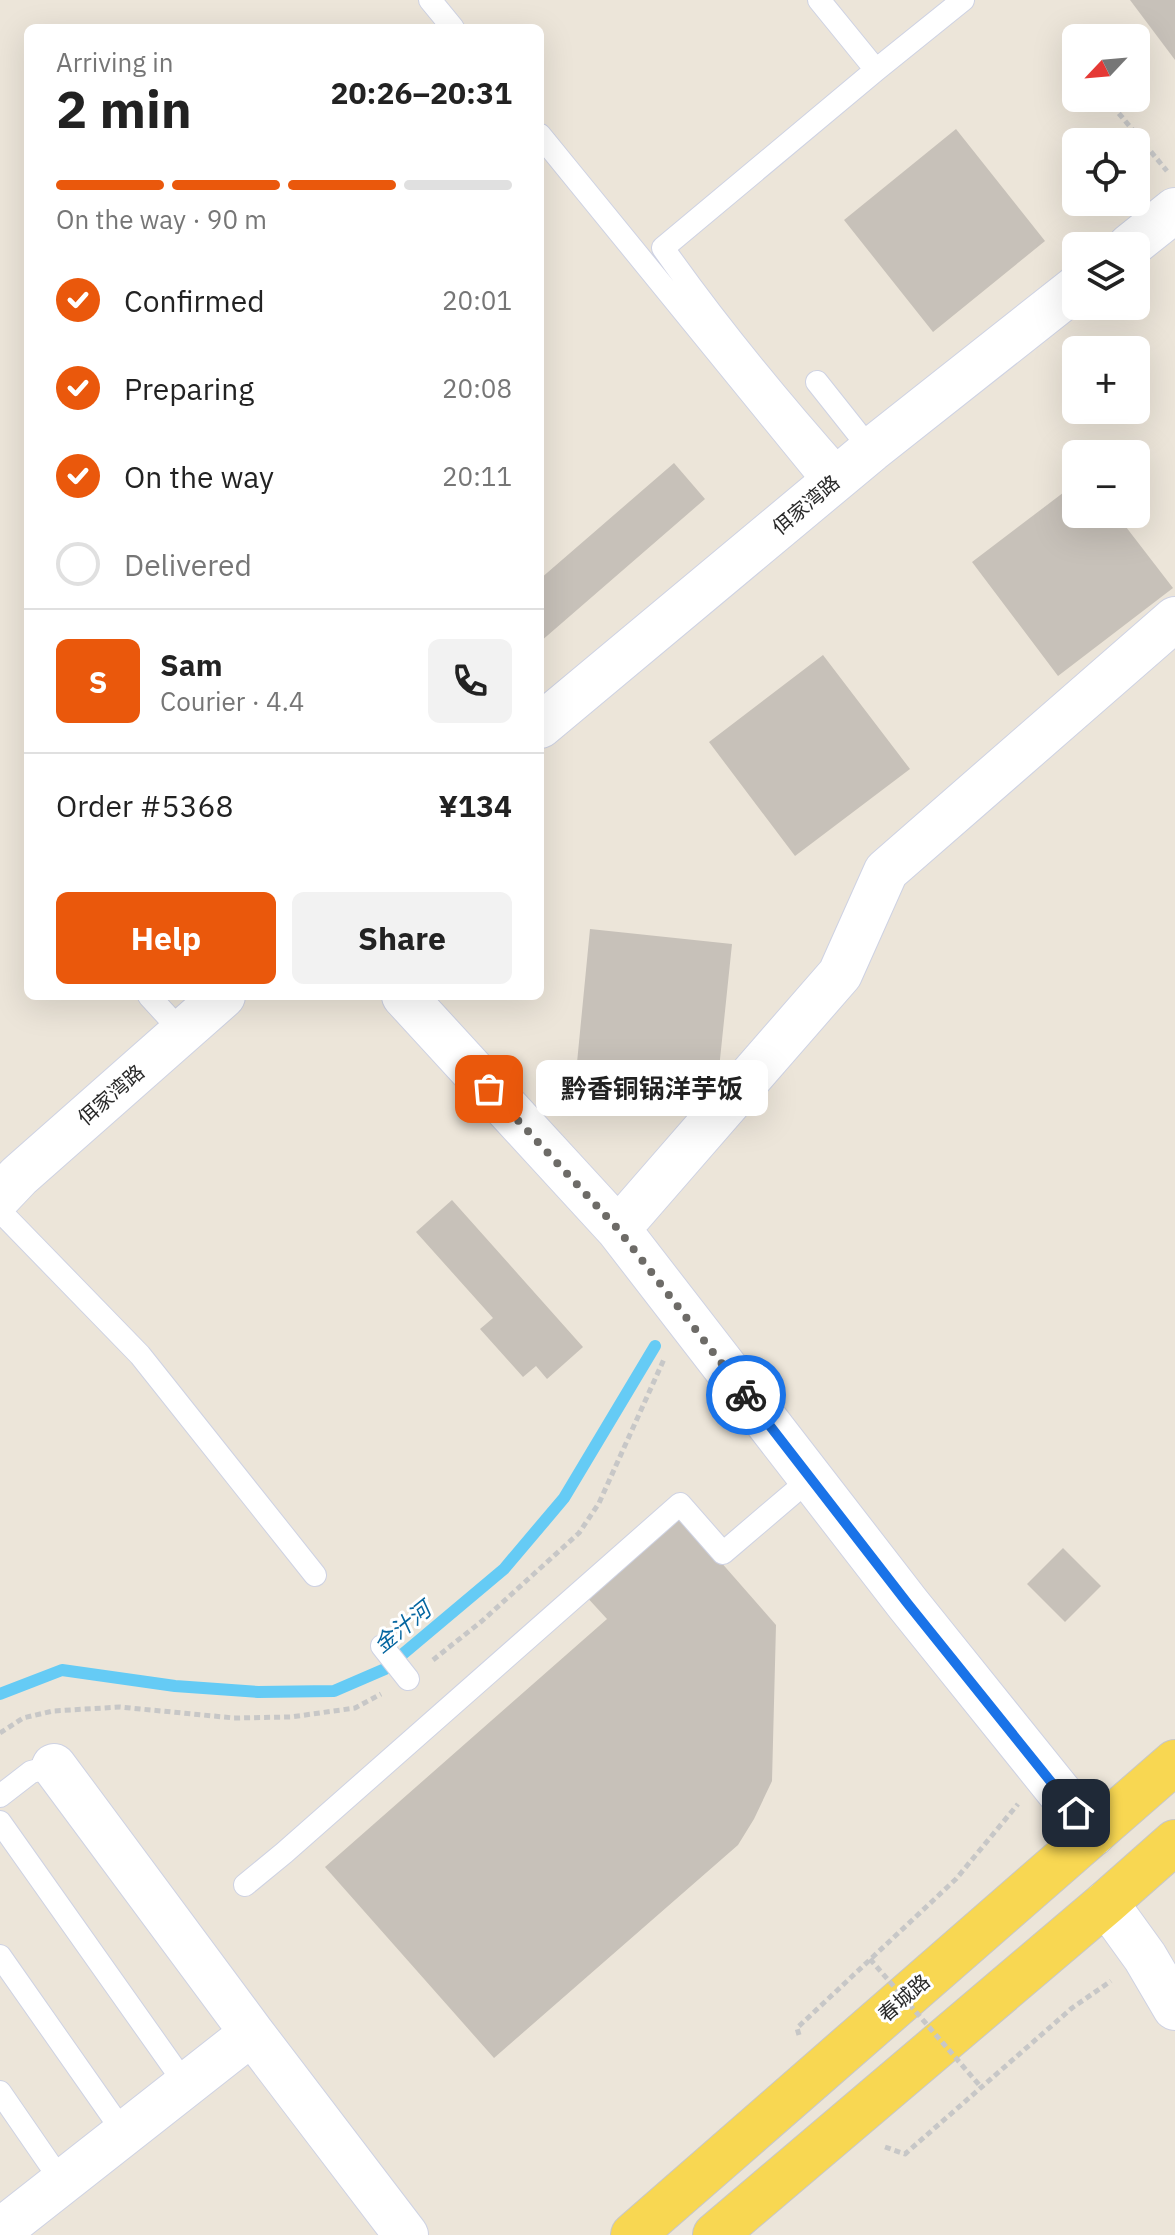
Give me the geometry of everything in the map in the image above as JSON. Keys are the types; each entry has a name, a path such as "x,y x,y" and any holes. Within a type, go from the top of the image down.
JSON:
{"main road":[{"name":"春城路","path":"633,2235 1175,1762"},
{"path":"715,2235 1175,1842"}],"street":[{"path":"1148,232 1175,210"},
{"name":"佴家湾路","path":"544,723 847,470 1062,299"},
{"path":"618,1229 840,974 886,871 1175,619"},
{"name":"佴家湾路","path":"0,1196 218,1000"},
{"path":"408,1000 618,1229 908,1604 1093,1834"},
{"path":"54,1766 406,2235"},
{"path":"1106,1903 1145,1957 1175,2008"},
{"path":"0,2231 252,2033"}],"lane":[{"path":"430,0 450,24"},
{"path":"819,0 876,70"},
{"path":"847,470 799,422 663,248 960,1"},
{"path":"544,139 847,470"},
{"path":"817,382 847,470"},
{"path":"153,1000 182,1032"},
{"path":"0,1211 140,1355 315,1575"},
{"path":"245,1885 680,1504 723,1553 811,1478"},
{"path":"382,1646 408,1679"},
{"path":"0,1796 31,1772 54,1766"},
{"path":"0,1822 186,2085"},
{"path":"0,1956 124,2133"},
{"path":"0,2092 62,2182"}],"path":[{"path":"1118,112 1175,180"},
{"path":"0,1733 23,1718 53,1711 120,1707 234,1718 291,1717 355,1708 408,1679 482,1621 579,1533 599,1503 667,1352 693,1326"},
{"path":"797,2028 956,1879 1044,1773"},
{"path":"870,1959 981,2087"},
{"path":"905,2154 1072,2008"}],"building":[{"path":"1130,0 1175,0 1175,60 1150,24"},
{"path":"956,129 1045,241 933,332 844,220"},
{"path":"674,463 705,499 544,639 544,576"},
{"path":"1062,494 1062,528 1127,528 1173,588 1058,676 972,562"},
{"path":"823,655 910,769 795,856 709,742"},
{"path":"590,929 732,944 717,1088 576,1073"},
{"path":"452,1200 583,1347 547,1379 536,1366 523,1377 480,1329 493,1318 416,1232"},
{"path":"677,1512 776,1625 772,1781 738,1845 494,2058 325,1867 607,1619 584,1594"},
{"path":"1063,1548 1101,1586 1065,1622 1027,1584"}],"waterway":[{"name":"金汁河","path":"0,1694 62,1670 175,1686 258,1692 334,1691 385,1669 504,1569 564,1498 655,1346"}],"way so far":[{"path":"489,1089 618,1229 746,1395"}],"place":[{"name":"黔香铜锅洋芋饭","path":"489,1089"}],"route":[{"path":"746,1395 1076,1813"}]}
